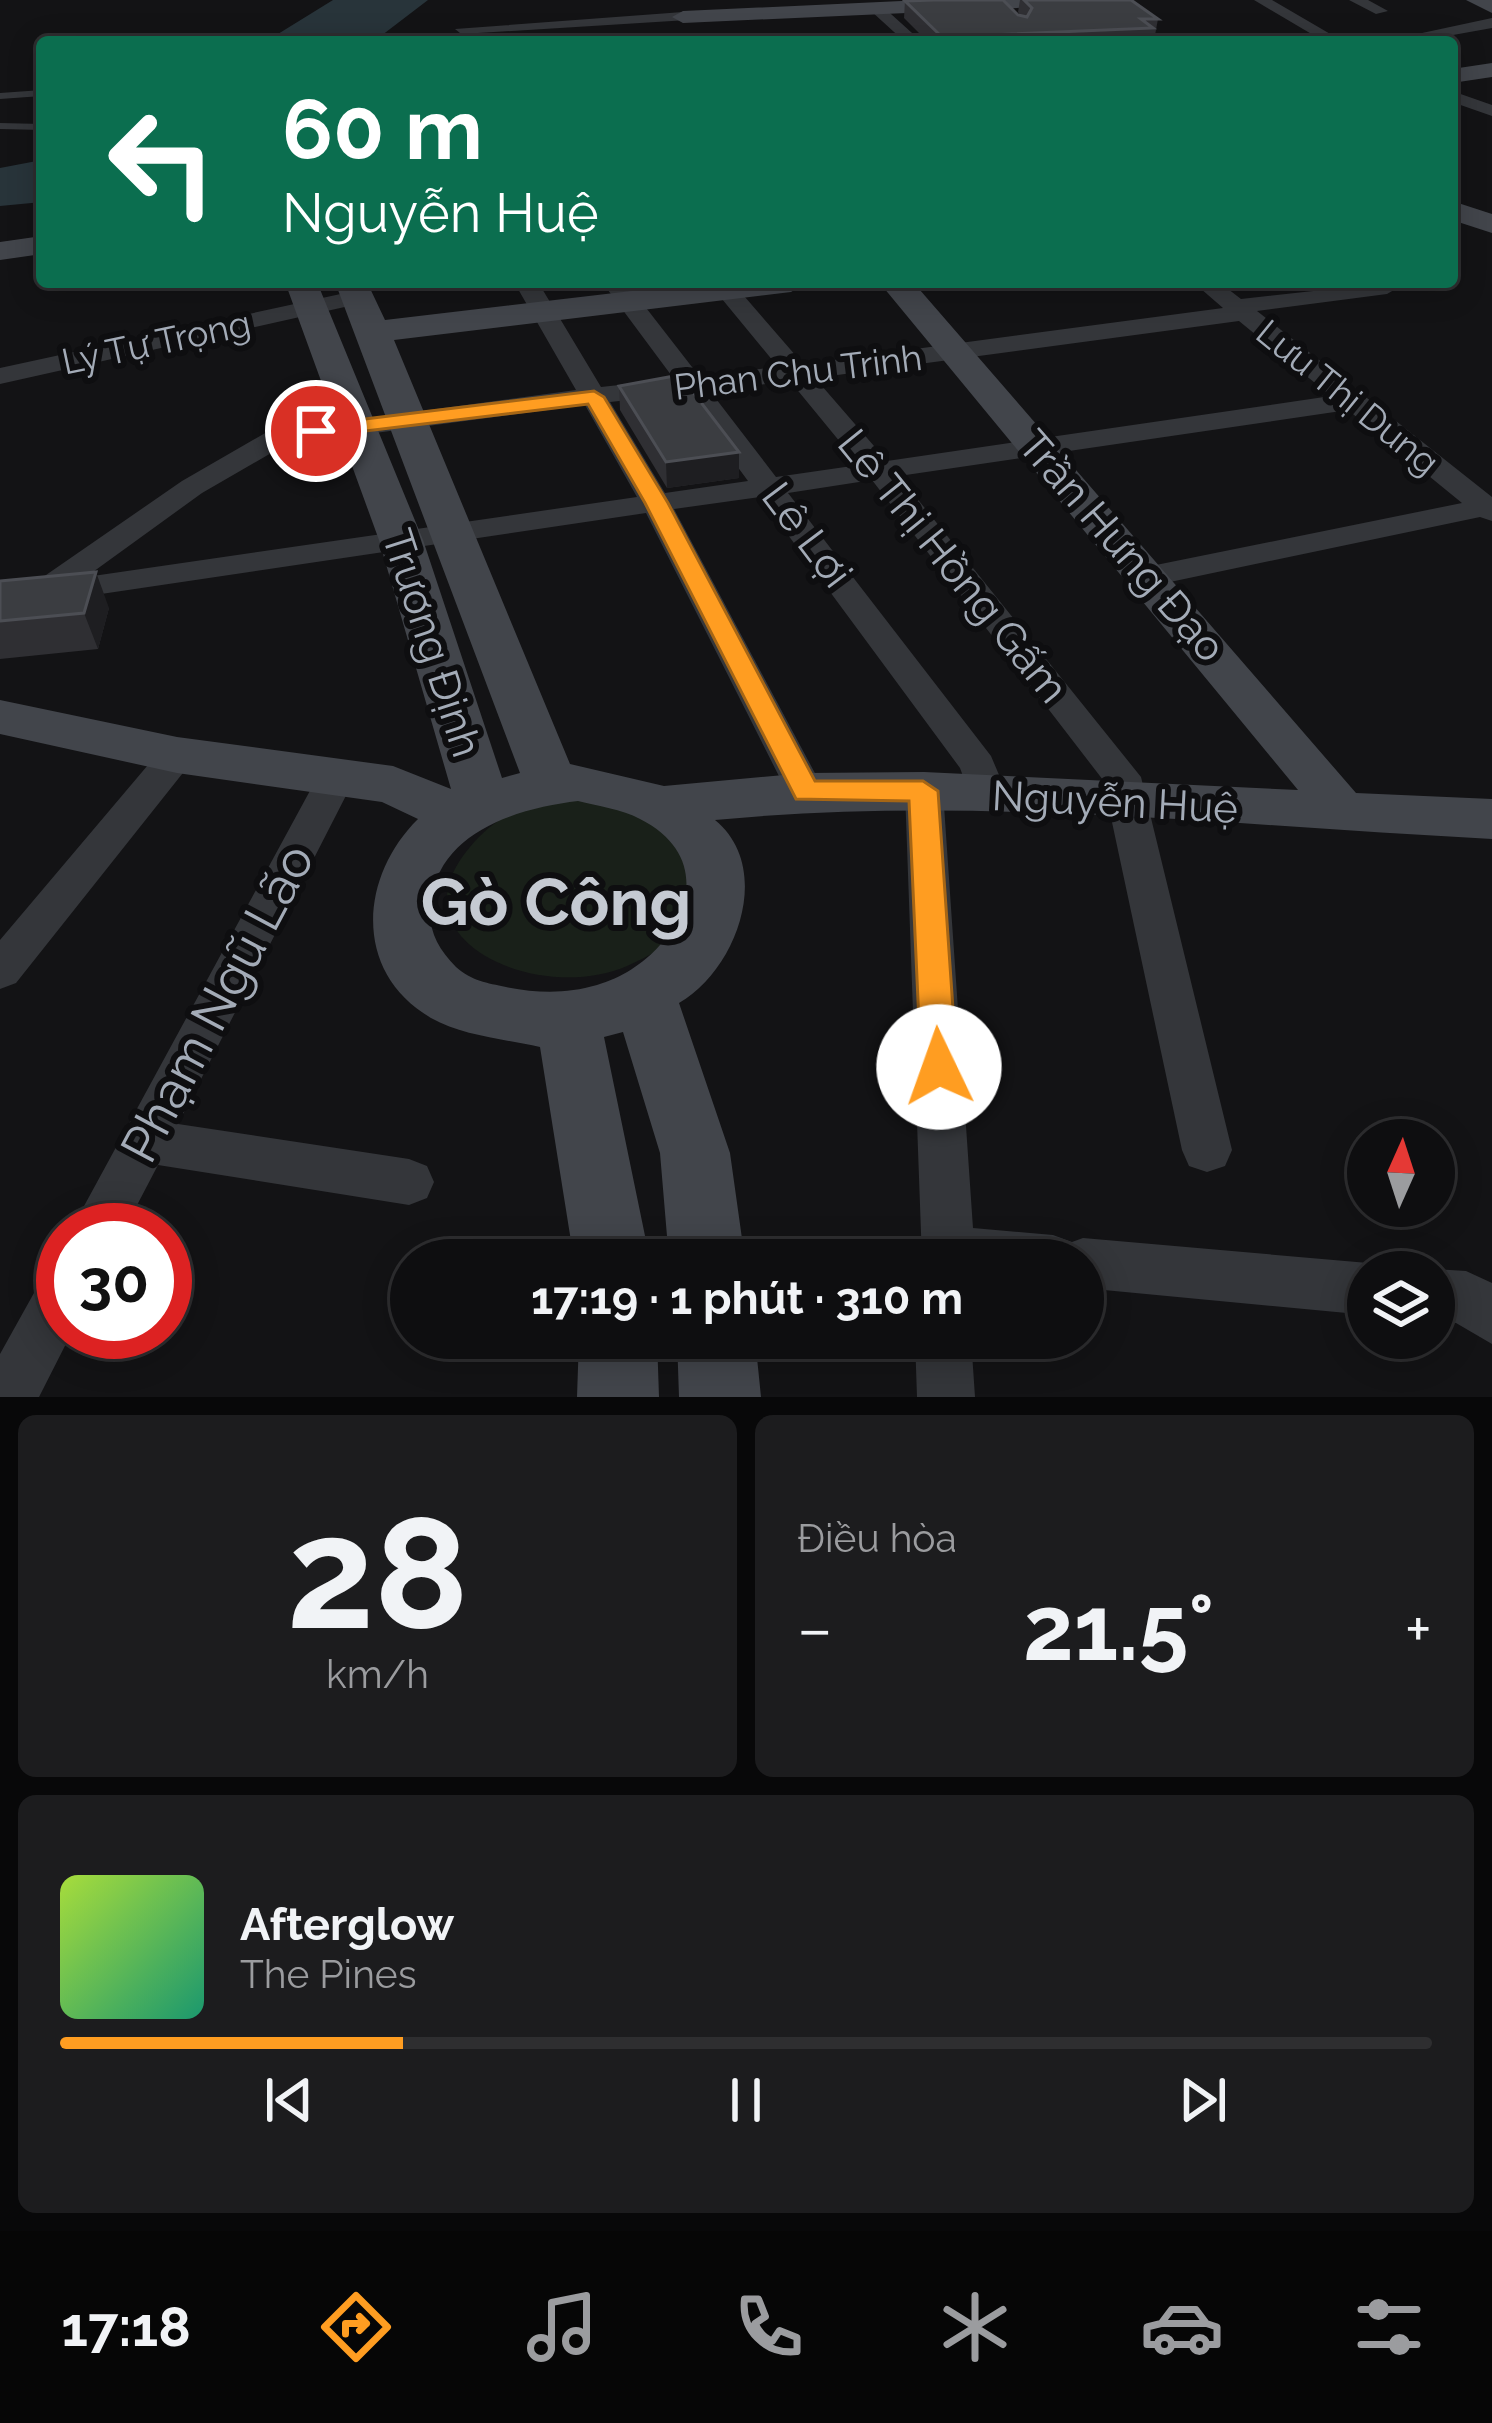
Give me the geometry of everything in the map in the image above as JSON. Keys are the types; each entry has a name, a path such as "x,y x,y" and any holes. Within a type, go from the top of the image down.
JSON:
{"main road":[{"path":"678,9 872,4 1002,9 1062,0"},
{"path":"1476,0 1492,7"},
{"path":"678,9 697,36"},
{"path":"1458,75 1492,70"},
{"path":"1458,204 1492,196"},
{"path":"1458,209 1492,224"},
{"path":"0,251 36,246"},
{"path":"361,304 690,288"},
{"name":"Trần Hưng Đạo","path":"900,288 1151,576 1319,778 1342,815"},
{"name":"Trương Định","path":"306,295 401,539 472,809"},
{"name":"Trương Định","path":"361,304 551,784"},
{"path":"0,717 177,755 393,785 472,809"},
{"path":"551,784 625,788 667,805 698,831 716,865 719,904 704,943 671,979 624,1006 568,1020 510,1019 460,1003 422,975 401,938 399,899 414,860 472,809 551,784"},
{"name":"Nguyễn Huệ","path":"667,805 806,792 923,791 1492,819"},
{"path":"644,994 695,1153 705,1239"},
{"path":"568,1020 608,1239"},
{"path":"618,1359 618,1397"},
{"path":"718,1359 721,1397"}],"street":[{"path":"1261,0 1325,36"},
{"path":"1355,0 1381,11"},
{"path":"872,4 907,36"},
{"path":"473,36 463,29 678,9"},
{"path":"1421,36 1492,23"},
{"path":"1458,98 1492,111"},
{"name":"Lê Thị Hồng Gấm","path":"726,288 880,471 1122,777 1207,1150"},
{"name":"Lưu Thị Dung","path":"1212,288 1489,510"},
{"name":"Phan Chu Trinh","path":"41,593 92,553 264,443 409,416 955,352 1375,288"},
{"name":"Lê Lợi","path":"621,292 978,765 988,796"},
{"name":"Lý Tự Trọng","path":"0,376 306,295 361,304"},
{"path":"535,296 656,503 806,792"},
{"path":"0,599 1354,400"},
{"path":"1151,576 1489,510"},
{"path":"0,970 177,755"},
{"name":"Phạm Ngũ Lão","path":"112,1203 337,776"},
{"path":"923,791 948,1239"},
{"path":"145,1141 409,1183"},
{"path":"1104,1265 1347,1286"},
{"path":"1455,1297 1466,1298 1492,1317"},
{"path":"8,1397 36,1345"},
{"path":"944,1359 946,1397"}],"lane":[{"path":"0,96 36,94"},
{"path":"0,126 36,127"}],"shaded area":[{"path":"333,0 428,0 381,36 275,36"},
{"path":"36,161 36,203 0,206 0,168"},
{"path":"586,797 659,816 697,867 680,929 649,955 592,976 555,977 518,970 486,956 461,936 448,911 450,881 470,847 508,816"}],"building":[{"path":"1003,0 1027,17 1032,8 1024,0 1131,0 1158,19 1141,19 1153,28 941,36 905,1"},
{"path":"680,375 739,452 666,462 619,386"},
{"path":"96,572 84,613 0,621 0,581"}],"district":[{"name":"Gò Công","path":"556,901"}],"route":[{"path":"316,431 594,397 656,503 806,792 923,791 939,1067"}]}
